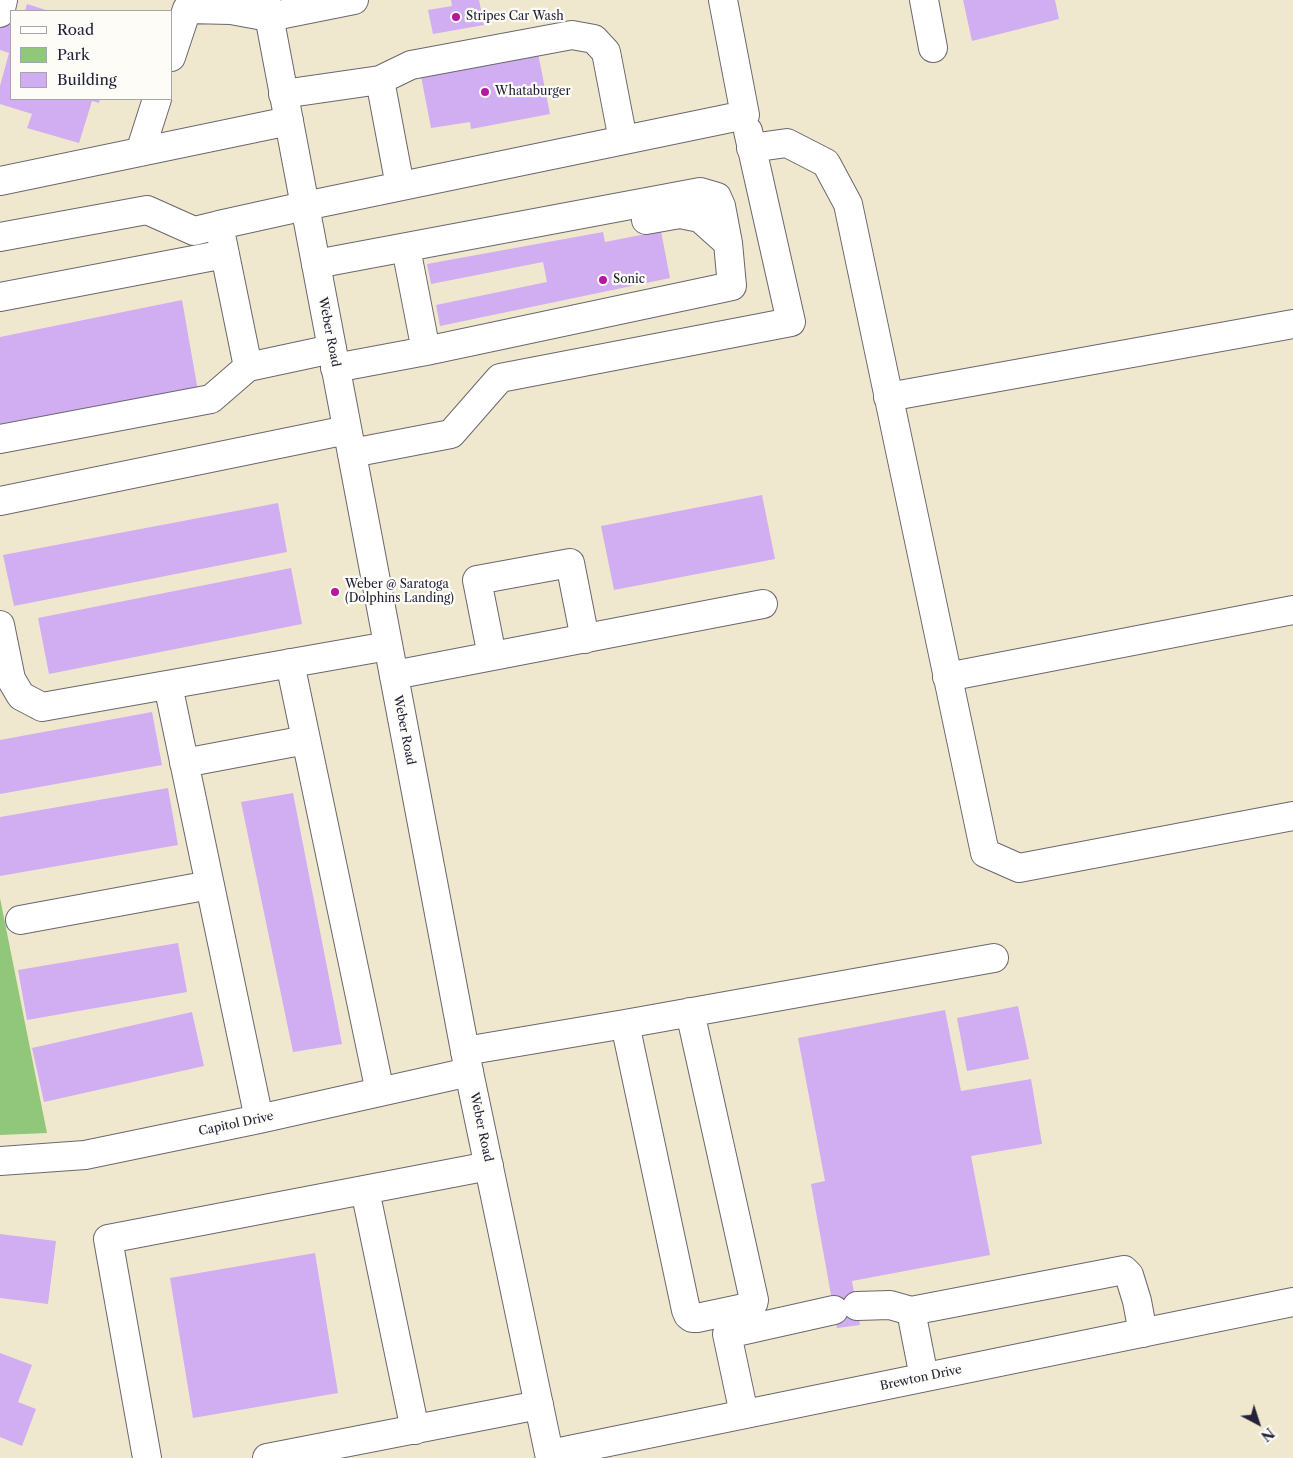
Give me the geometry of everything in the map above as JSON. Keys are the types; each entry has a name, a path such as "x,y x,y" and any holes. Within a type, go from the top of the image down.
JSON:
{"main road":[{"path":"0,13 3,0"},
{"path":"172,53 185,4 231,10 266,4 354,0"},
{"path":"0,501 350,442 452,434 500,378 791,322 751,148 723,0"},
{"path":"924,0 933,48"},
{"name":"Weber Road","path":"266,4 467,1061 550,1456"},
{"path":"284,94 380,80 411,65 572,35 594,39 606,52 623,140"},
{"path":"380,80 400,186"},
{"path":"140,152 157,100"},
{"path":"0,237 147,210 194,231 400,186 745,115"},
{"path":"0,181 289,122"},
{"path":"751,148 787,143 826,163 848,204 985,853 1019,868 1293,816"},
{"path":"0,439 210,400 248,367 426,351 732,286 728,243 721,206 717,197 700,192 316,264"},
{"path":"219,225 248,367"},
{"path":"406,248 426,351"},
{"path":"0,297 225,254"},
{"path":"888,397 1293,324"},
{"path":"492,656 477,580 570,563 585,639"},
{"path":"394,674 764,604"},
{"path":"947,677 1293,610"},
{"path":"0,625 11,679 20,696 42,707 388,646"},
{"path":"290,663 380,1092"},
{"path":"168,685 259,1119"},
{"path":"184,763 306,740"},
{"path":"20,920 210,885"},
{"name":"Capitol Drive","path":"0,1161 85,1155 380,1092 467,1061 625,1024 994,958"},
{"path":"690,1012 754,1300 753,1304 725,1324"},
{"path":"625,1024 688,1316 725,1324 846,1308 890,1305 911,1311 1124,1270 1129,1275 1137,1301 1143,1333"},
{"path":"148,1458 108,1239 489,1166"},
{"path":"365,1190 415,1430"},
{"name":"Brewton Drive","path":"550,1456 744,1414 1293,1302"},
{"path":"911,1311 924,1377"},
{"path":"725,1324 744,1414"},
{"path":"267,1458 539,1405"}],"green space":[{"path":"0,898 47,1133 0,1135"}],"building":[{"name":"Stripes Car Wash","path":"451,0 479,0 484,25 433,34 428,10 452,6"},
{"path":"963,0 1055,0 1059,19 972,41"},
{"path":"27,4 46,10 25,10"},
{"path":"0,21 10,25 10,100 100,100 99,103 92,101 79,143 27,128 32,114 0,104 0,86 9,53 0,50"},
{"name":"Whataburger","path":"537,48 550,114 471,129 470,122 431,128 420,71"},
{"name":"Sonic","path":"661,231 670,278 440,326 436,305 547,282 543,262 431,284 427,264 603,232 605,242"},
{"path":"182,300 198,391 0,429 0,337"},
{"path":"762,495 775,559 614,590 601,526"},
{"path":"278,503 287,552 14,606 3,555"},
{"path":"291,568 302,624 49,674 38,618"},
{"path":"152,712 162,765 0,794 0,740"},
{"path":"168,788 178,845 0,876 0,817"},
{"path":"293,793 342,1044 293,1052 241,802"},
{"path":"178,943 187,992 27,1020 18,970"},
{"path":"1018,1006 1029,1059 967,1071 957,1018"},
{"path":"945,1010 961,1091 1031,1079 1042,1144 971,1156 990,1255 852,1281 860,1325 837,1328 811,1184 825,1181 798,1038"},
{"path":"192,1012 204,1066 44,1102 32,1048"},
{"path":"0,1234 56,1241 48,1304 0,1298"},
{"path":"315,1253 338,1393 193,1418 170,1278"},
{"path":"0,1353 32,1365 18,1402 36,1409 22,1446 0,1437"}],"place":[{"name":"Stripes Car Wash","path":"456,17"},
{"name":"Whataburger","path":"485,92"},
{"name":"Sonic","path":"603,280"},
{"name":"Weber @ Saratoga (Dolphins Landing)","path":"335,592"}]}
